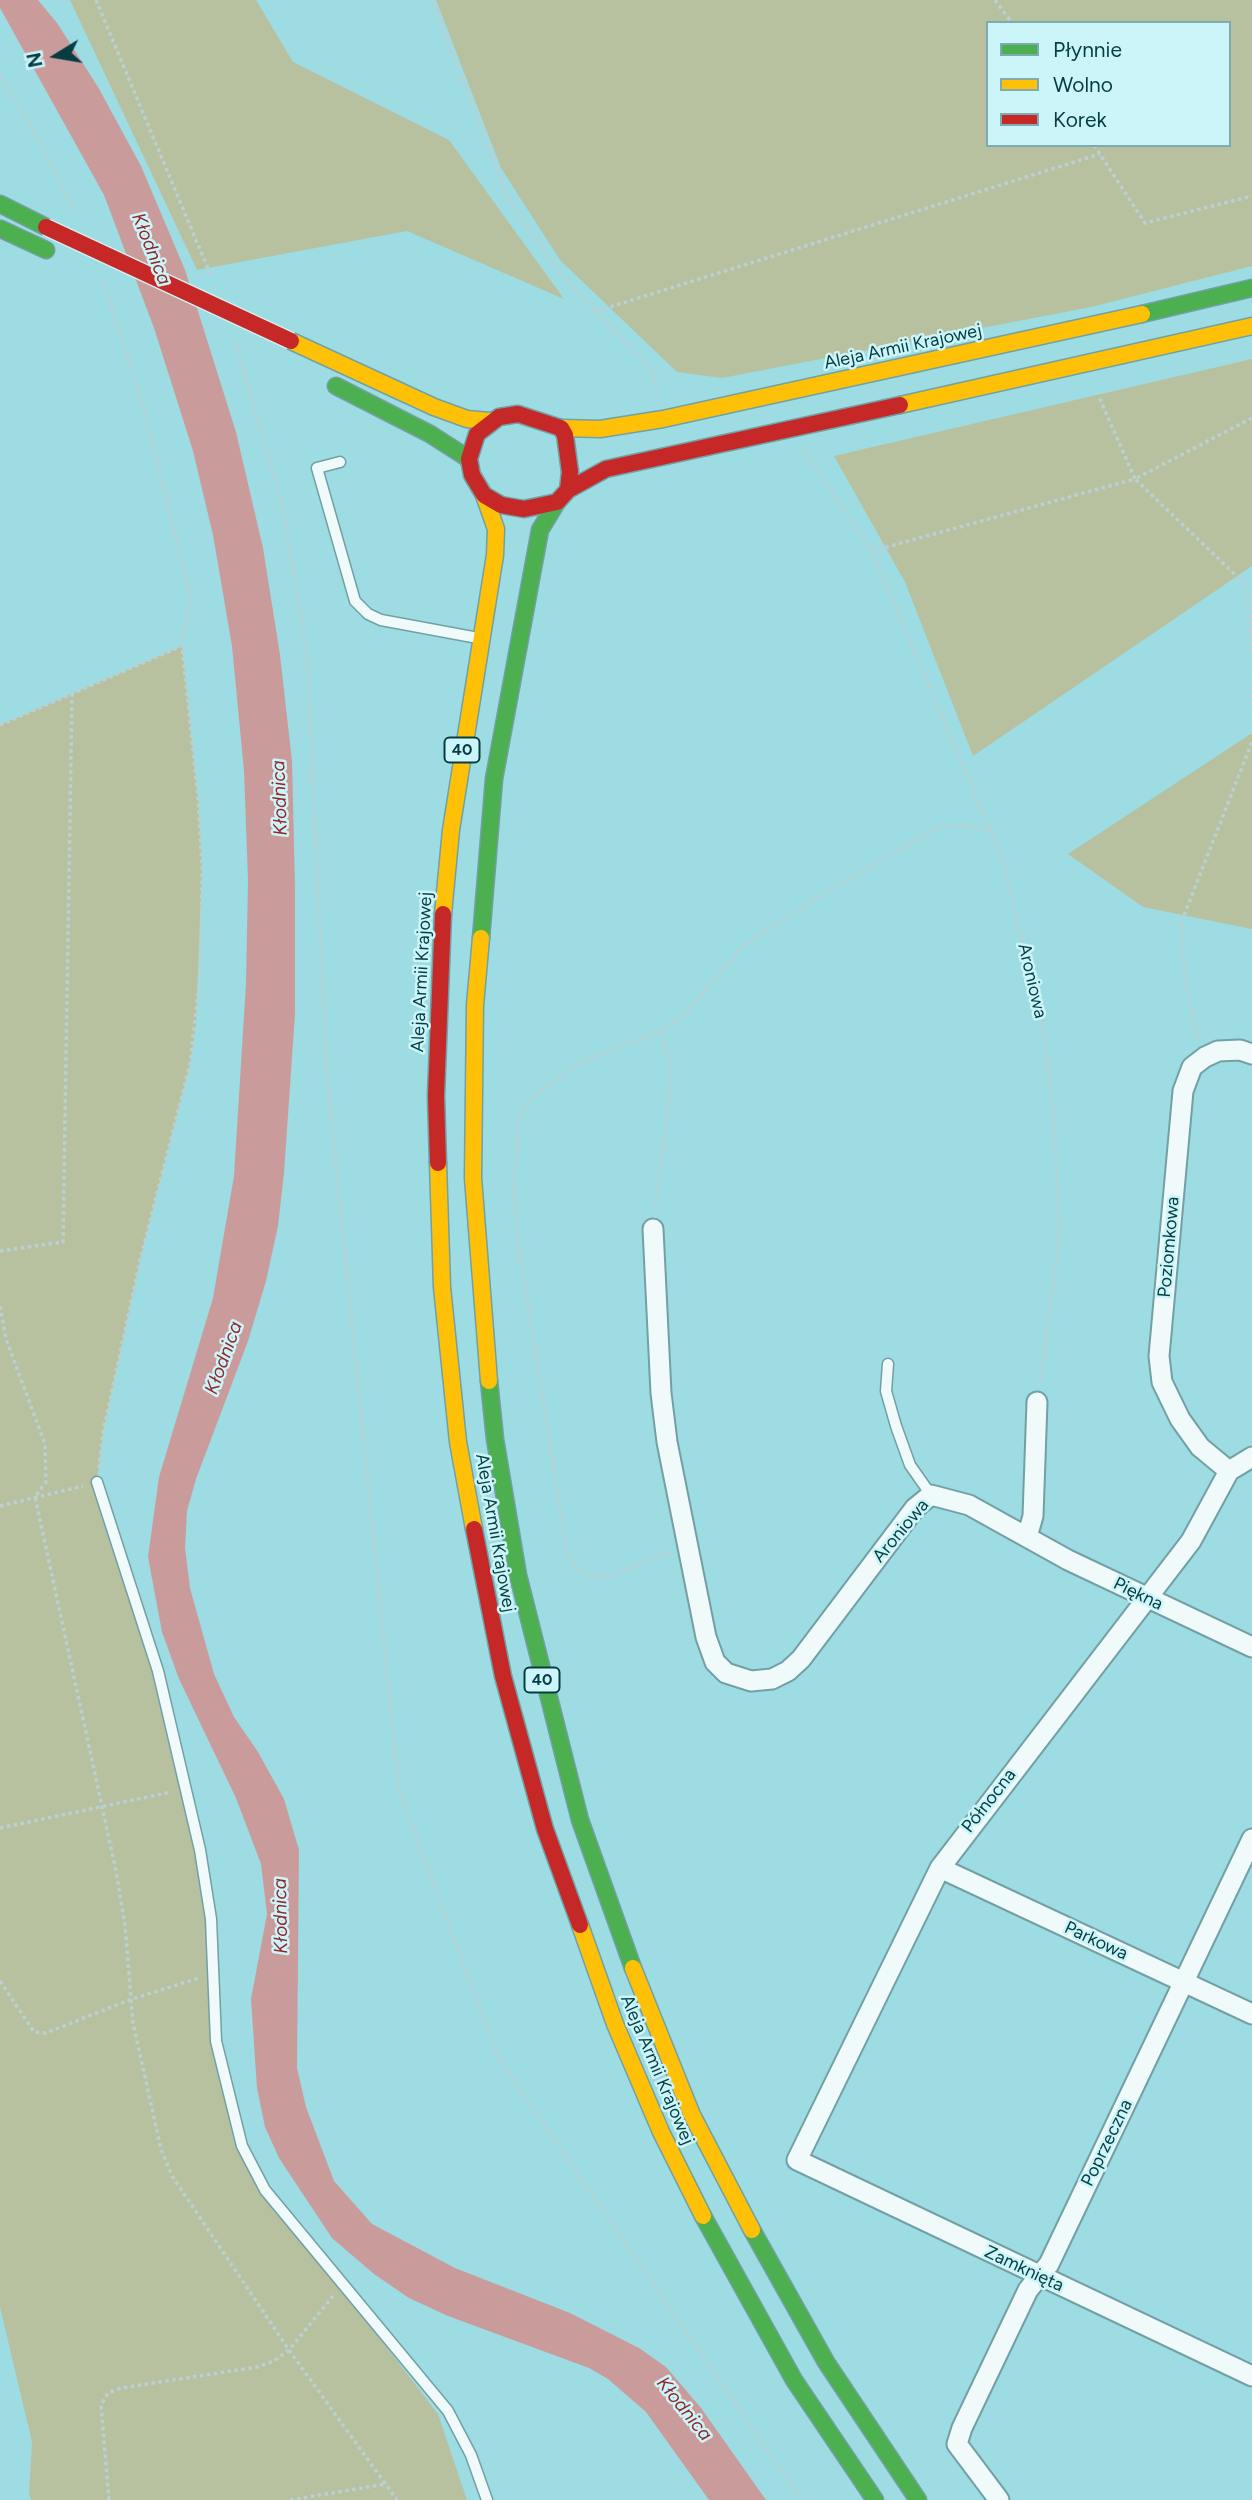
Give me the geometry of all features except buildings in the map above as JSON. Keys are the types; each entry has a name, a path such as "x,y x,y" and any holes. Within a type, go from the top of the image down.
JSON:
{"main road":[{"path":"0,205 434,407 467,419 490,421 518,414 561,428"},
{"path":"0,228 52,253"},
{"name":"Aleja Armii Krajowej","path":"561,428 600,429 663,419 1055,335 1252,288"},
{"path":"484,495 501,506 517,509 563,496 606,469 1105,362 1252,326"},
{"path":"319,378 430,433 469,459 477,434 490,421"},
{"name":"40","path":"561,428 570,456 563,496"},
{"name":"40","path":"469,459 472,475 484,495"},
{"name":"Aleja Armii Krajowej","path":"484,495 496,529 495,555 465,727 451,830 438,1003 436,1108 442,1287 458,1442 500,1663 545,1829 615,2024 661,2132 710,2230 794,2380 875,2500"},
{"name":"Aleja Armii Krajowej","path":"563,496 540,530 494,779 475,1005 473,1178 480,1286 495,1439 518,1575 538,1665 580,1820 645,2003 692,2115 744,2216 826,2362 918,2500"}],"street":[{"path":"1205,1057 1218,1051 1240,1050 1252,1054"},
{"name":"Poziomkowa","path":"1205,1057 1192,1067 1183,1091 1159,1356 1162,1382 1180,1419 1200,1447 1229,1471"},
{"name":"Aroniowa","path":"653,1228 661,1393 687,1548 706,1637 715,1661 738,1679 751,1681 772,1679 801,1659 915,1508 931,1495 969,1505 1027,1536"},
{"path":"1027,1536 1033,1516 1037,1402"},
{"path":"1229,1471 1252,1457"},
{"name":"Północna","path":"797,2160 940,1868 1191,1541 1229,1471"},
{"name":"Piękna","path":"1027,1536 1146,1598 1252,1647"},
{"name":"Poprzeczna","path":"999,2500 957,2444 1028,2290 1049,2264 1252,1839"},
{"name":"Parkowa","path":"940,1868 1252,2014"},
{"name":"Zamknięta","path":"797,2160 1252,2376"}],"lane":[{"path":"340,462 317,468 355,601 368,614 381,620 482,639"},
{"path":"888,1364 886,1391 896,1426 910,1465 931,1495"},
{"path":"97,1482 158,1671 186,1788 211,1919 216,2040 242,2147 265,2190 448,2411 471,2455 488,2500"}],"path":[{"path":"96,0 216,286"},
{"path":"432,0 508,198 561,275 653,371"},
{"path":"995,0 1011,21"},
{"path":"0,76 32,125 77,215"},
{"path":"1095,147 1145,223 1252,196"},
{"path":"597,311 1100,154"},
{"path":"0,1506 97,1482 103,1432 138,1269 190,1064 197,1025 202,867 198,797 182,646 191,597 143,404 103,279"},
{"path":"233,335 281,498 307,652 327,1073 399,1790 499,2059 802,2500"},
{"path":"1099,397 1136,478 1247,586 1252,656"},
{"path":"872,551 1136,478 1252,418"},
{"name":"Aroniowa","path":"790,429 872,551 1003,860 1045,1038 1055,1130 1060,1236 1037,1402"},
{"path":"0,725 182,646"},
{"path":"1252,687 1252,705"},
{"path":"0,1251 62,1242 72,694"},
{"path":"1205,1057 1185,975 1181,923 1252,741"},
{"path":"687,1548 651,1558 615,1574 594,1578 579,1570 567,1552 519,1246 514,1194 514,1148 518,1121 525,1106 558,1077 581,1062 660,1031 684,1015 743,946 825,893 939,827 962,825 992,831"},
{"path":"653,1228 669,1101 669,1060 660,1031"},
{"path":"0,1306 6,1339 45,1444 46,1482 35,1497 103,1806 125,1925 133,2023 161,2149 172,2176 289,2350 397,2500"},
{"path":"0,1828 186,1788"},
{"path":"0,1981 34,2032 60,2029 132,1999 215,1973"},
{"path":"109,2500 101,2405 108,2393 121,2388 257,2367 289,2350 344,2283"},
{"path":"290,2500 386,2484"}],"green space":[{"path":"70,0 256,0 293,62 449,140 564,299 407,231 197,270"},
{"path":"436,0 1252,0 1252,266 1091,307 722,378 677,372 560,260 501,168"},
{"path":"1252,359 1252,566 973,756 905,582 834,456"},
{"path":"182,646 198,798 202,867 196,1025 190,1064 141,1256 103,1432 97,1482 158,1671 211,1919 213,2008 231,2108 265,2190 438,2414 467,2500 31,2500 32,2442 0,2307 0,725"},
{"path":"1252,733 1252,929 1143,907 1068,854"}],"water":[{"name":"Kłodnica","path":"0,0 38,0 57,23 98,87 141,166 185,270 236,432 263,548 280,655 292,761 295,888 295,1014 284,1173 278,1226 266,1281 248,1341 196,1479 187,1511 185,1548 190,1588 214,1674 234,1717 258,1752 284,1799 299,1850 297,2068 306,2107 334,2181 372,2224 455,2268 570,2313 639,2348 666,2367 701,2408 766,2500 709,2500 646,2412 608,2379 589,2368 448,2316 409,2298 374,2274 332,2238 279,2158 265,2127 257,2088 251,1999 267,1914 261,1864 236,1798 179,1679 162,1632 148,1557 159,1477 213,1298 234,1176 246,984 248,880 244,771 232,646 213,535 193,451 154,328 104,195 0,8"}],"traffic: fast":[{"path":"0,204 46,227"},
{"path":"1,229 46,250"},
{"path":"1142,314 1252,288"},
{"path":"336,386 430,434 469,459"},
{"path":"481,938 494,779 540,530 557,502"},
{"path":"489,1381 495,1439 518,1575 580,1820 633,1968"},
{"path":"703,2216 794,2380 875,2500"},
{"path":"752,2230 826,2362 918,2500"}],"traffic: slow":[{"path":"561,428 600,429 663,419 1142,314"},
{"path":"900,405 1252,326"},
{"path":"291,341 434,407 467,419 490,421"},
{"path":"443,914 451,830 495,555 496,529 484,495"},
{"path":"481,938 475,1005 473,1178 489,1381"},
{"path":"438,1163 442,1287 458,1442 474,1529"},
{"path":"580,1925 615,2024 661,2132 703,2216"},
{"path":"633,1968 692,2115 752,2230"}],"traffic: jam":[{"path":"46,227 291,341"},
{"path":"568,490 606,469 900,405"},
{"path":"518,414 561,428 565,435 570,472 568,490 557,502 524,509 501,505 484,495 472,475 469,459 477,434 499,417 518,414"},
{"path":"438,1163 436,1096 443,914"},
{"path":"474,1529 503,1676 545,1829 580,1925"}]}
